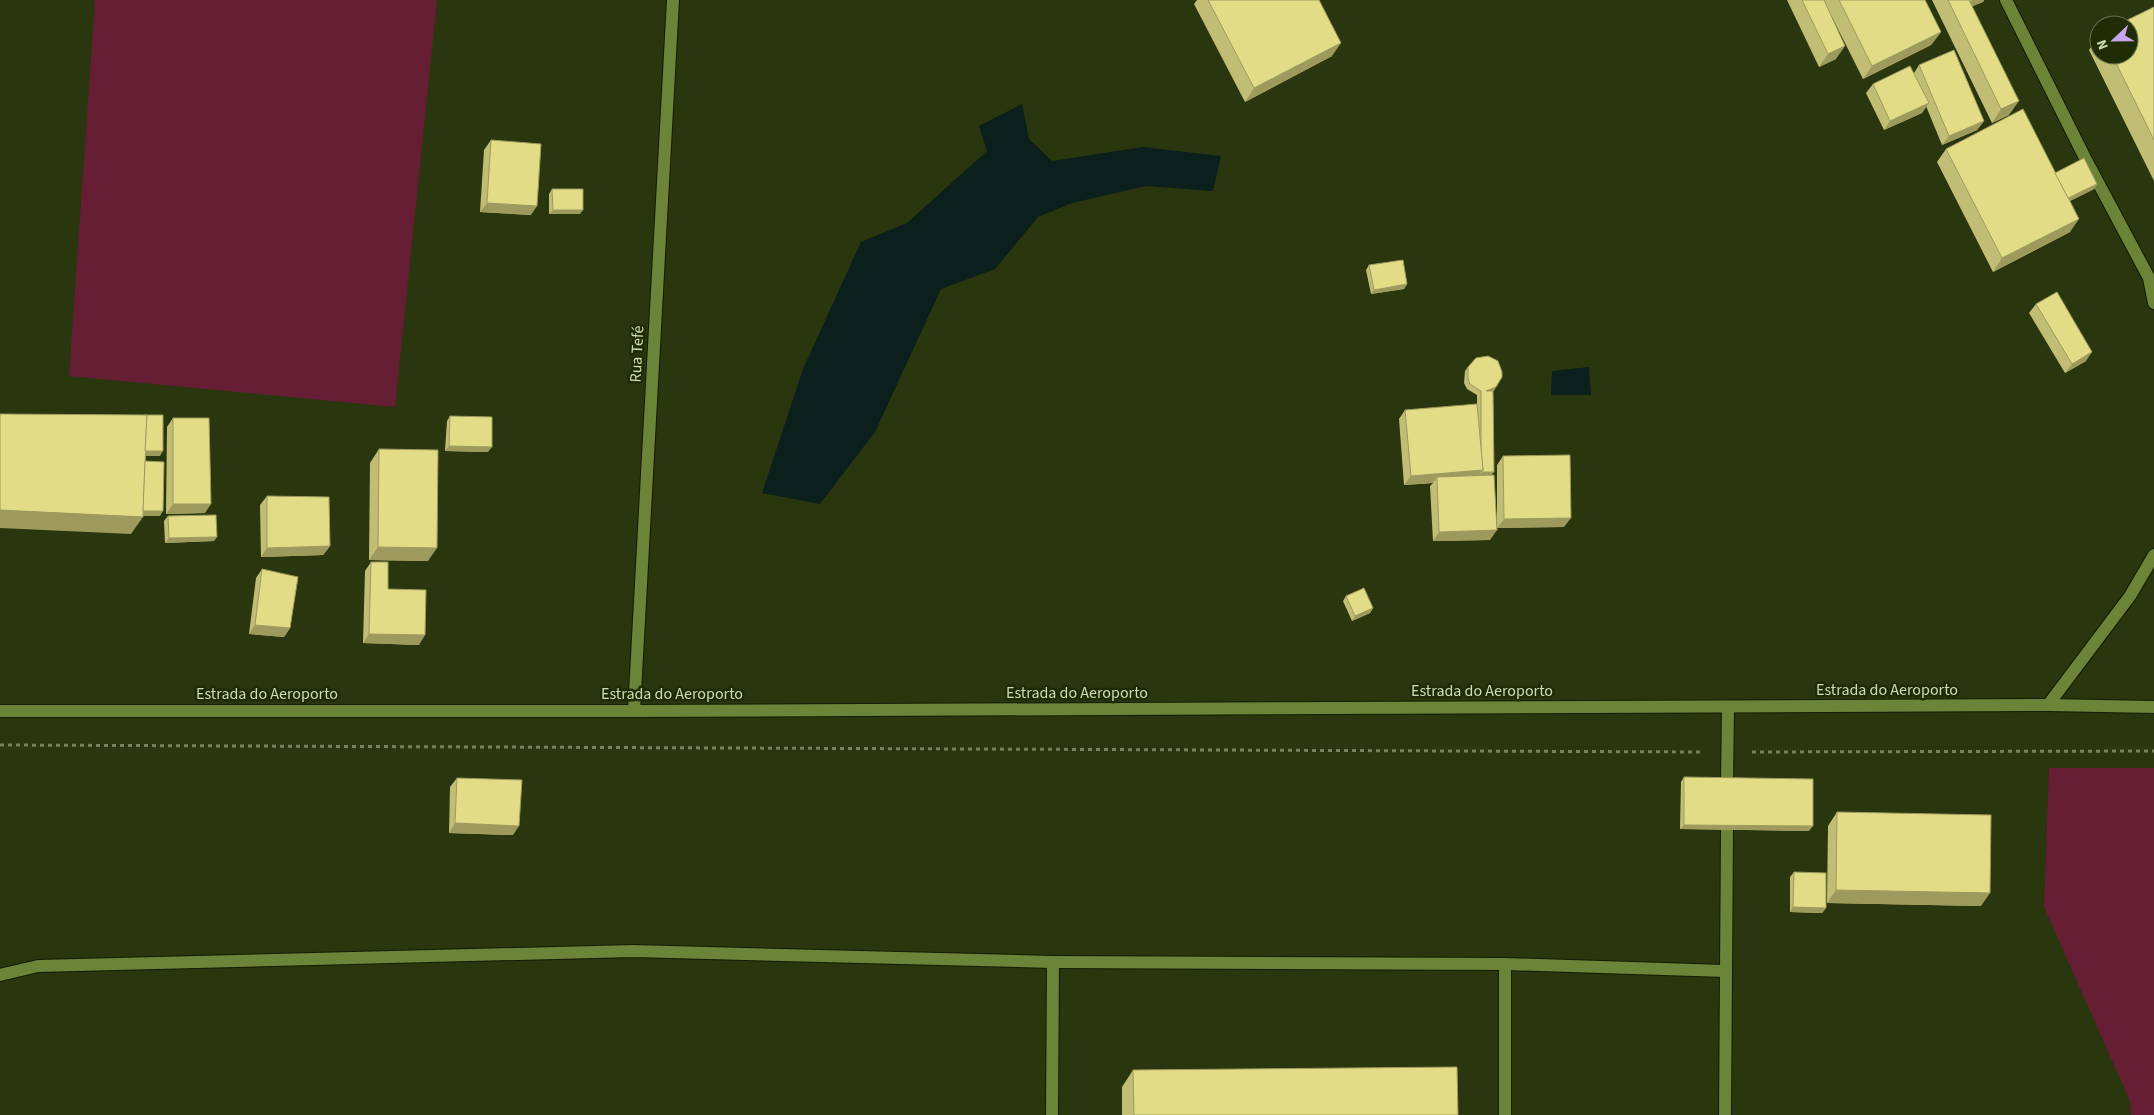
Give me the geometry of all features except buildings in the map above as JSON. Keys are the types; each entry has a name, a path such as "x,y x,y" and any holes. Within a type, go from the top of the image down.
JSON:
{"street":[{"name":"Rua Tefé","path":"634,710 673,0"},
{"path":"2006,0 2085,158 2152,277 2154,303"},
{"path":"2048,705 2130,596 2154,555"},
{"name":"Estrada do Aeroporto","path":"0,711 2048,705 2154,707"},
{"path":"1727,783 1728,706"},
{"path":"1725,1115 1727,830"},
{"path":"0,975 38,966 633,951 1053,962 1505,964 1725,971"},
{"path":"1052,1115 1053,962"},
{"path":"1505,964 1505,1115"}],"path":[{"path":"0,744 1727,752 2154,752"}],"shaded area":[{"path":"95,0 437,0 395,407 69,376"},
{"path":"2049,768 2154,768 2154,1115 2131,1115 2130,1101 2044,907"}],"water":[{"path":"1022,104 1029,139 1052,161 1143,147 1221,156 1213,191 1146,186 1072,203 1038,217 995,269 941,289 875,432 820,504 762,493 803,369 861,242 907,223 987,151 979,126"},
{"path":"1589,367 1591,395 1551,395 1552,371"}]}
